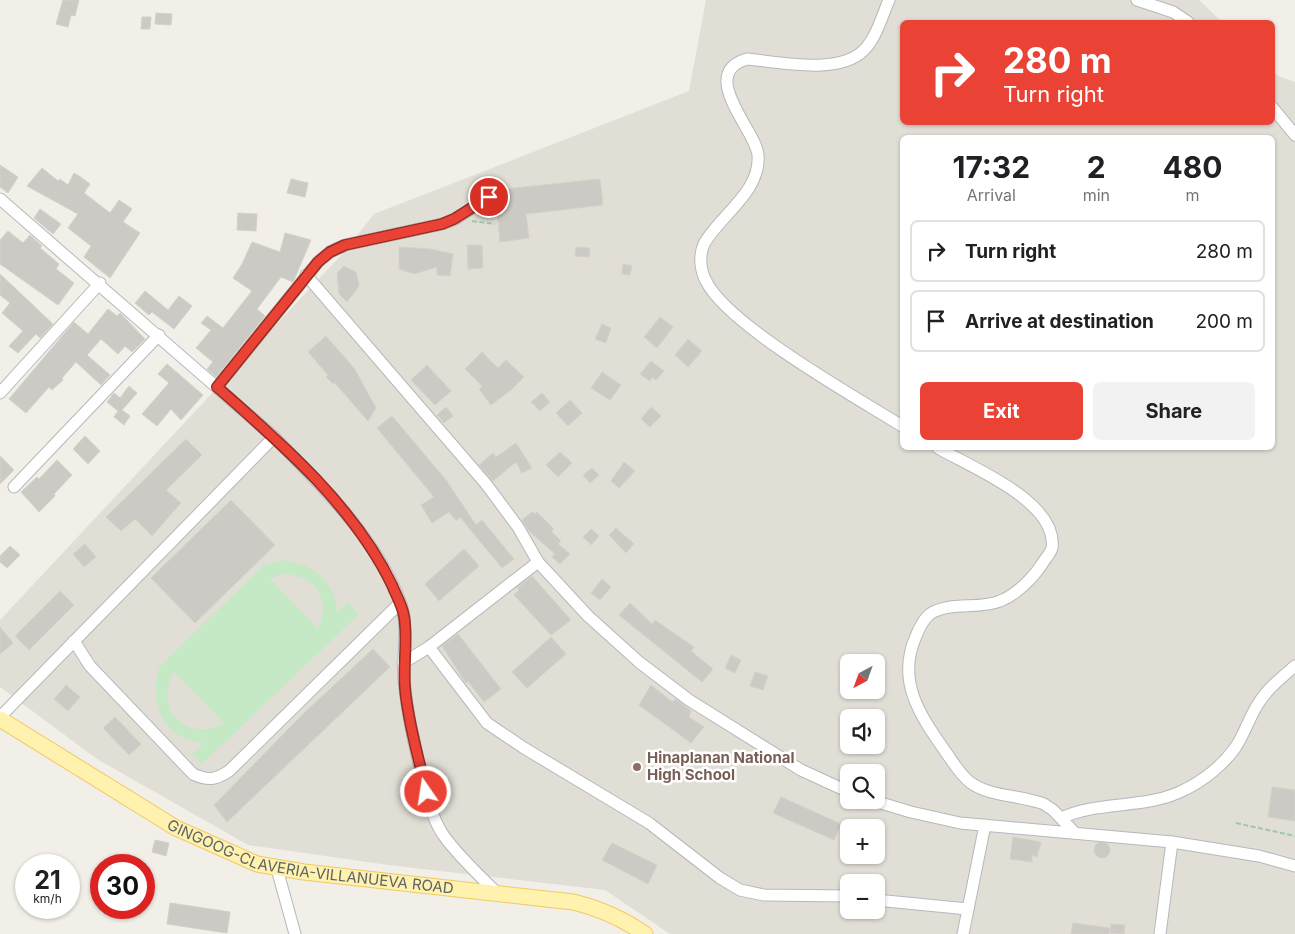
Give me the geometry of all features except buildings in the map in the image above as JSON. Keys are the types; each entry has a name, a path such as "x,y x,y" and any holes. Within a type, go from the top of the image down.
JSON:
{"main road":[{"name":"GINGOOG-CLAVERIA-VILLANUEVA ROAD","path":"0,718 176,828 242,860 277,869 594,907 645,934"}],"street":[{"path":"890,0 873,38 864,51 851,60 832,65 747,58 737,62 731,69 728,79 729,94 758,154 756,174 747,191 703,246 700,263 706,281 718,298 752,328 900,425"},
{"path":"1137,0 1173,12 1185,20"},
{"path":"1275,111 1295,135"},
{"path":"217,387 306,275 330,252 345,245 431,227 454,219 489,197"},
{"path":"0,198 274,437 315,479 364,538 384,568 400,603 405,628 403,663 411,733 430,808 444,835 455,850 498,894"},
{"path":"306,275 486,484 518,527 538,562 588,616 689,700 801,770 840,788"},
{"path":"1,389 100,284"},
{"path":"14,487 159,335"},
{"path":"0,718 274,437"},
{"path":"942,450 1013,489 1037,509 1049,528 1052,548 1038,570 1016,592 1000,602 943,608 929,615 921,625 911,646 908,666 911,691 922,718 960,772 970,782 980,788 1044,804 1075,833"},
{"path":"403,663 429,647 538,562"},
{"path":"74,641 90,666 193,774 205,780 217,779 229,771 400,603"},
{"path":"429,647 487,723 524,748 649,823 720,878 740,890 764,895 840,896"},
{"path":"1061,818 1079,810 1132,804 1153,799 1184,790 1208,776 1235,749 1258,704 1270,688 1295,666"},
{"path":"885,804 934,818 985,825 1172,842 1259,856 1295,866"},
{"path":"963,934 985,825"},
{"path":"1160,934 1172,842"},
{"path":"277,869 295,934"},
{"path":"885,901 968,909"}],"path":[{"path":"454,219 495,224"},
{"path":"1236,823 1295,836"}],"shaded area":[{"path":"706,0 1199,0 1220,20 900,20 900,125 1275,125 1275,73 1278,76 1295,82 1295,934 670,934 605,890 388,865 248,845 97,759 0,687 0,620 344,252 374,214 689,91"}],"green space":[{"path":"283,560 304,565 313,570 327,583 332,591 337,612 348,602 359,614 202,764 192,754 204,743 178,735 168,727 162,717 156,693 160,666 265,564","holes":["281,574 303,578 317,590 323,607 318,629 270,579","175,672 224,723 210,728 197,729 186,726 177,719 170,710 167,699 168,686"]}],"place":[{"name":"Hinaplanan National High School","path":"637,767"}],"route":[{"path":"426,792 411,733 405,691 403,663 404,616 384,568 364,538 315,479 274,437 217,387 306,275 330,252 345,245 442,224 454,219 489,197"}]}
